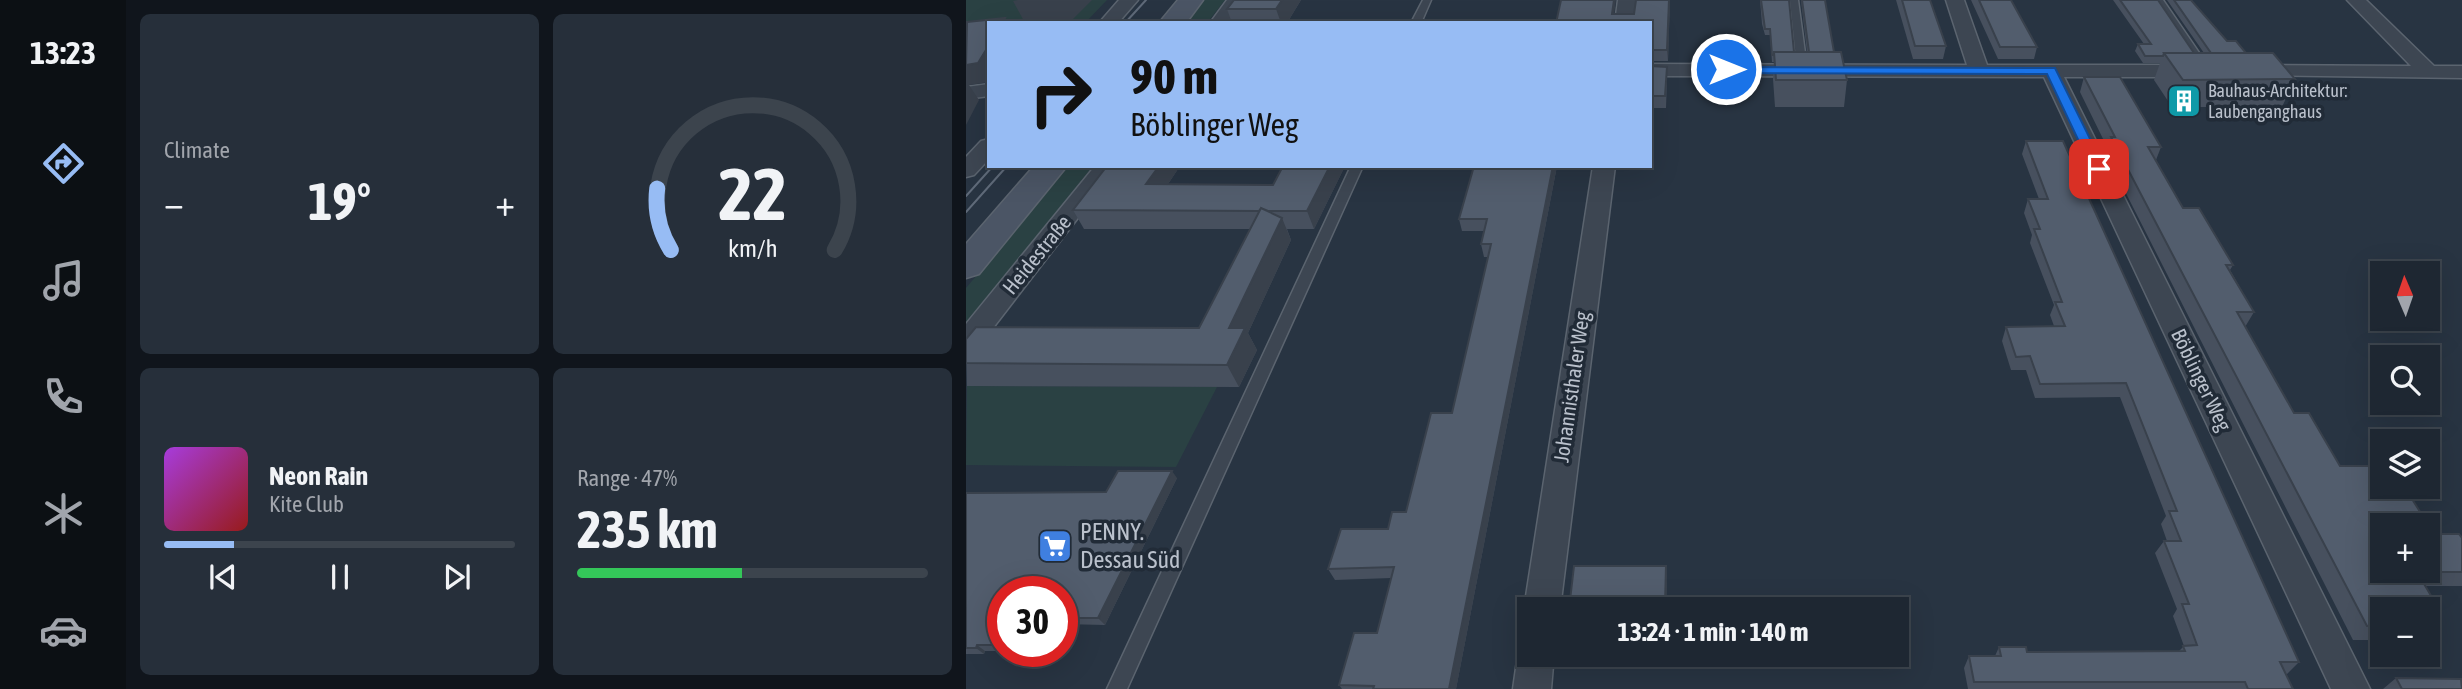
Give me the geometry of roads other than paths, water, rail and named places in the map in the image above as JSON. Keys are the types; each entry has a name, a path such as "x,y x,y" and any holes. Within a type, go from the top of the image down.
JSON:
{"street":[{"path":"1110,21 1129,0"},
{"path":"1174,21 1191,0"},
{"path":"1221,21 1237,0"},
{"path":"1624,21 1627,0"},
{"path":"1955,0 1979,69"},
{"path":"2356,0 2429,72"},
{"path":"1652,69 2462,72"},
{"name":"Böblinger Weg","path":"2051,71 2351,689"},
{"path":"966,93 987,90"},
{"path":"966,170 987,148"},
{"path":"966,266 1049,168"},
{"name":"Heidestraße","path":"966,343 1105,168"},
{"name":"Johannisthaler Weg","path":"1544,597 1604,168"},
{"path":"1532,689 1535,667"}],"lane":[{"path":"1417,21 1427,0"},
{"path":"1794,0 1802,69"},
{"path":"2159,0 2221,71"},
{"path":"1117,689 1356,168"}],"tram line":[{"path":"1127,21 1146,0"},
{"path":"966,196 991,168"},
{"path":"966,212 1005,168"}],"place":[{"name":"Bauhaus-Architektur: Laubenganghaus","path":"2184,101"},
{"name":"PENNY. Dessau Süd","path":"1055,546"}]}
